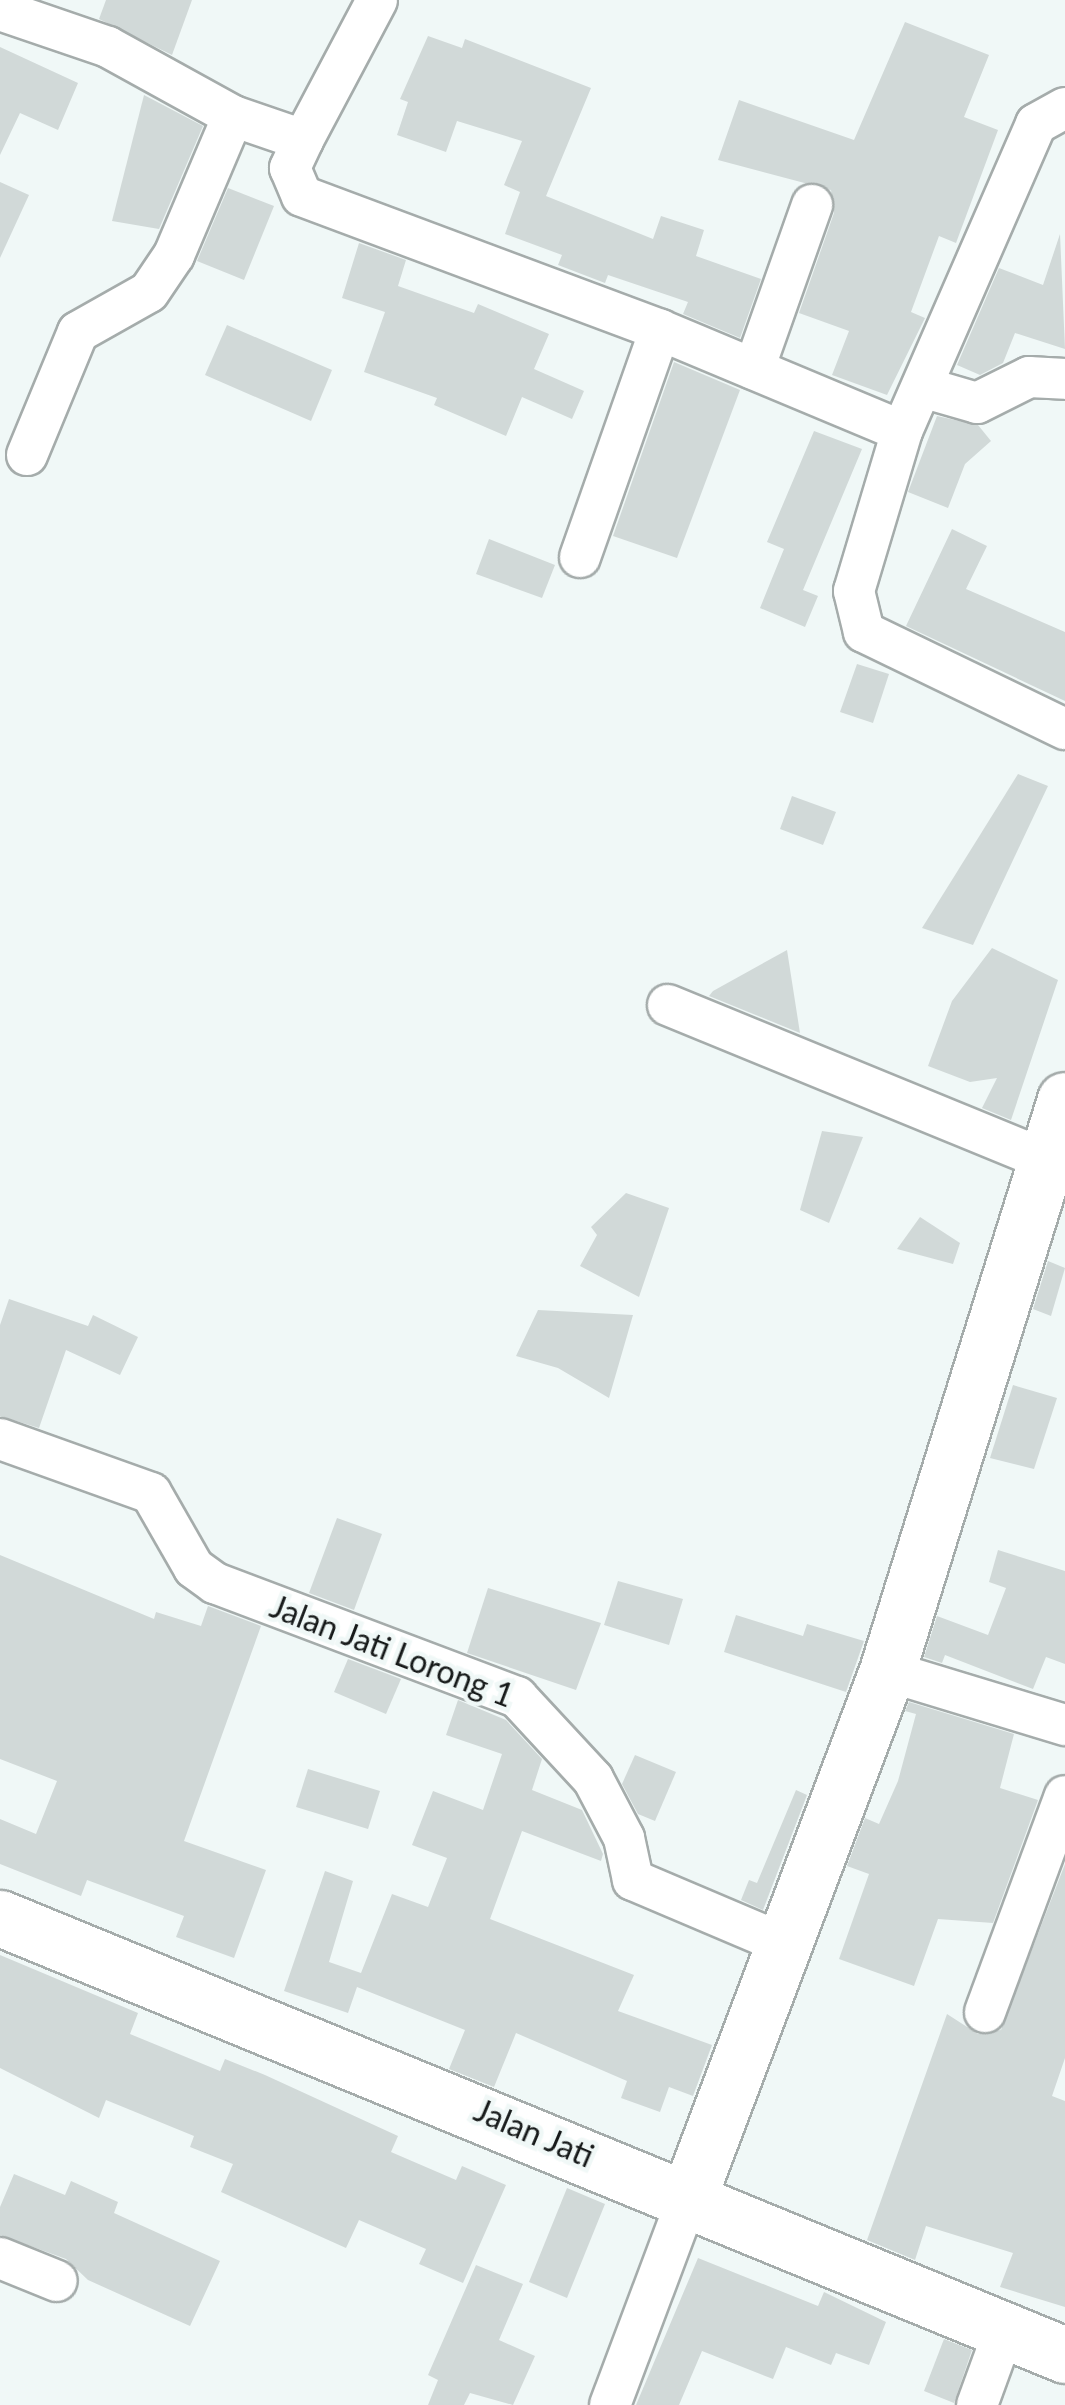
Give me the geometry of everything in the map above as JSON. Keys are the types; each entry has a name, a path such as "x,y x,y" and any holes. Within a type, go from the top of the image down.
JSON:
{"street":[{"path":"377,0 290,168 302,196 660,330 902,431"},
{"path":"0,10 108,47 233,116 304,140"},
{"path":"1065,108 1036,124 902,431 854,591 864,632 1065,729"},
{"path":"27,456 78,332 149,292 174,255 233,116"},
{"path":"754,369 812,205"},
{"path":"580,558 660,330"},
{"path":"922,386 977,403 1030,378 1065,379"},
{"path":"610,2405 887,1671 1057,1138 668,1006"},
{"name":"Jalan Jati Lorong 1","path":"0,1439 151,1493 194,1568 215,1583 517,1697 593,1780 624,1838 633,1880 786,1945"},
{"path":"887,1671 1065,1725"},
{"path":"985,2012 1065,1796"},
{"name":"Jalan Jati","path":"0,1918 1065,2355"},
{"path":"0,2258 57,2281"},
{"path":"977,2405 1004,2331"}],"building":[{"path":"106,0 192,0 172,55 99,19"},
{"path":"905,22 989,55 964,117 998,130 956,243 939,236 911,312 925,318 887,395 832,375 849,331 799,313 834,213 831,190 718,160 739,100 854,140"},
{"path":"428,36 462,48 465,39 591,88 546,196 653,239 661,216 704,230 696,256 761,279 740,338 683,314 688,302 608,275 605,283 558,265 562,255 505,234 520,192 504,185 522,141 457,121 446,152 397,135 408,102 400,99"},
{"path":"0,47 78,83 58,130 20,113 0,155"},
{"path":"144,95 203,126 159,229 112,221"},
{"path":"0,182 29,195 0,258"},
{"path":"228,188 274,206 244,280 197,261"},
{"path":"1060,234 1065,349 1015,333 1003,363 980,375 957,365 999,268 1043,285"},
{"path":"359,243 406,260 398,286 474,313 478,304 549,334 534,369 584,391 572,419 522,397 506,436 434,405 437,398 364,372 385,312 342,298"},
{"path":"227,325 332,370 311,421 205,375"},
{"path":"674,362 740,390 677,558 613,536"},
{"path":"937,416 978,425 991,441 965,464 948,508 908,492"},
{"path":"814,431 862,449 803,590 818,596 805,627 760,608 784,549 767,542"},
{"path":"952,529 987,546 966,589 1065,632 1065,701 906,626"},
{"path":"489,539 555,565 542,598 476,574"},
{"path":"857,664 889,674 873,723 840,712"},
{"path":"1018,774 1048,786 973,945 922,928"},
{"path":"792,796 836,812 823,845 780,829"},
{"path":"992,948 1058,980 1011,1120 982,1108 997,1078 970,1082 928,1066 952,1001"},
{"path":"787,950 800,1033 709,996 713,991"},
{"path":"822,1131 863,1137 829,1223 800,1210"},
{"path":"626,1193 669,1208 639,1297 580,1266 597,1235 591,1227"},
{"path":"920,1217 960,1243 953,1264 897,1249"},
{"path":"1048,1261 1065,1268 1051,1316 1033,1309"},
{"path":"9,1299 88,1326 93,1315 138,1337 120,1375 66,1350 39,1428 0,1416 0,1325"},
{"path":"538,1310 633,1315 609,1398 558,1368 516,1356"},
{"path":"1013,1385 1057,1398 1034,1469 990,1458"},
{"path":"337,1518 382,1534 354,1610 309,1593"},
{"path":"998,1550 1065,1571 1065,1664 1046,1657 1033,1689 945,1655 942,1663 924,1657 937,1616 988,1635 1006,1588 989,1582"},
{"path":"0,1555 154,1619 156,1612 201,1626 208,1606 261,1626 184,1841 266,1870 234,1958 176,1937 184,1916 87,1880 81,1896 0,1864 0,1819 36,1834 57,1781 0,1759"},
{"path":"618,1581 683,1599 669,1645 604,1625"},
{"path":"488,1588 601,1623 576,1690 467,1653"},
{"path":"736,1615 803,1636 807,1624 864,1641 846,1692 724,1652"},
{"path":"348,1659 401,1679 386,1714 334,1692"},
{"path":"458,1700 506,1720 542,1759 532,1790 582,1810 603,1854 601,1861 522,1831 490,1919 634,1975 618,2011 712,2045 693,2096 669,2087 660,2112 621,2098 627,2081 516,2033 494,2087 449,2069 465,2030 357,1987 348,2013 284,1991 325,1871 353,1881 329,1962 361,1973 392,1894 428,1907 447,1858 412,1845 433,1791 483,1810 502,1754 446,1735"},
{"path":"909,1702 1014,1734 1000,1788 1038,1800 993,1923 938,1919 914,1986 839,1959 869,1874 847,1866 865,1818 879,1824 898,1781 916,1714 905,1711"},
{"path":"635,1755 676,1772 655,1821 638,1814 622,1784"},
{"path":"308,1769 380,1791 368,1829 296,1807"},
{"path":"796,1790 807,1795 763,1910 741,1900 749,1880 757,1883"},
{"path":"1065,1864 1065,2058 1052,2096 1065,2101 1065,2307 1000,2287 1013,2253 926,2226 915,2260 867,2240 947,2014 978,2034 1001,2030"},
{"path":"0,1955 138,2013 130,2034 220,2071 225,2059 265,2075 398,2136 391,2152 456,2180 462,2166 506,2185 463,2283 419,2264 426,2249 359,2220 346,2248 221,2192 233,2164 190,2147 194,2136 106,2100 99,2118 0,2068"},
{"path":"14,2174 65,2195 71,2181 118,2202 114,2213 220,2261 190,2326 88,2280 66,2259 0,2235 0,2207"},
{"path":"567,2188 605,2204 567,2298 529,2282"},
{"path":"698,2258 818,2306 824,2292 886,2322 869,2365 836,2353 831,2365 786,2347 773,2379 702,2351 679,2405 636,2405"},
{"path":"476,2265 523,2284 499,2340 535,2356 513,2405 470,2393 464,2405 428,2405 438,2380 428,2375"},
{"path":"944,2339 972,2350 954,2403 924,2391"}]}
